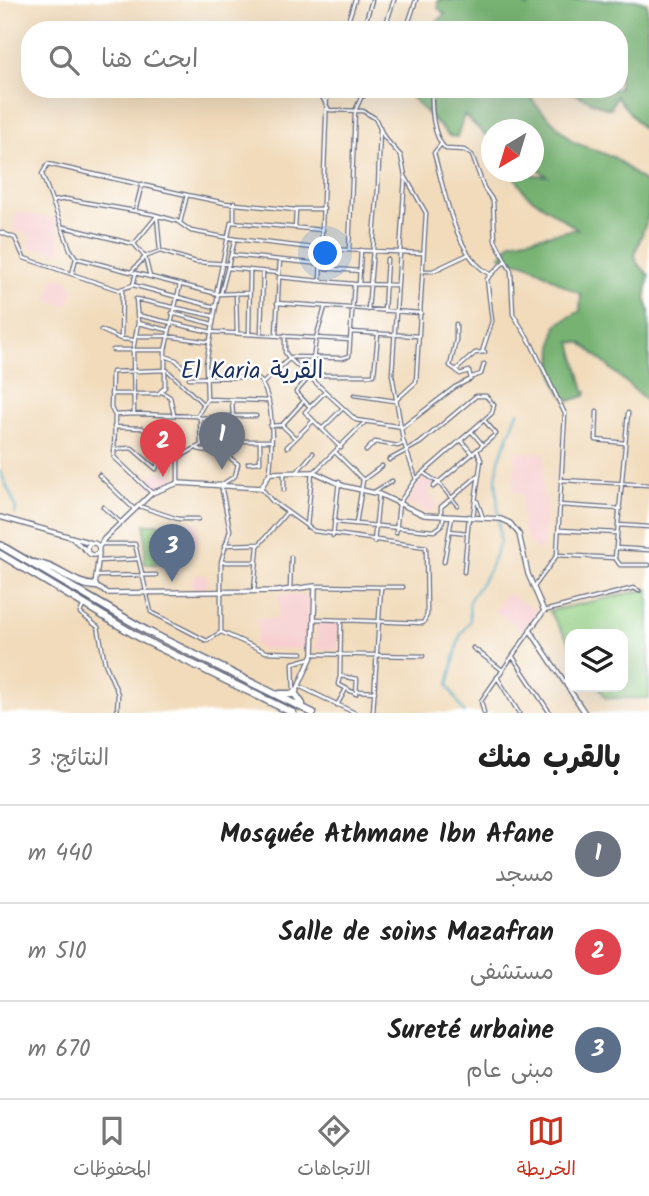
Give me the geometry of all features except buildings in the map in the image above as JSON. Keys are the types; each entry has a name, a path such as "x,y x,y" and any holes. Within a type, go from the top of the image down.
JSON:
{"highway":[{"path":"0,545 147,631 313,713"},
{"path":"0,554 83,606 293,713"},
{"path":"30,563 52,566 81,584 96,586"},
{"path":"266,690 295,694 313,713"}],"street":[{"path":"348,21 355,0"},
{"path":"366,21 372,0"},
{"path":"387,21 394,0"},
{"path":"409,21 416,0"},
{"path":"323,98 329,110"},
{"path":"320,281 328,98"},
{"path":"349,250 355,110 362,98"},
{"path":"431,98 440,144 446,149 464,150 473,158 484,188 494,201 495,240 511,271 513,314 531,343 564,409 557,555 534,587"},
{"path":"329,110 369,113 380,124 384,137 401,156 405,176 392,374 404,443 416,479"},
{"path":"368,310 379,189 380,124"},
{"path":"440,144 434,149 453,221 475,265 490,274"},
{"path":"248,293 218,294 76,258 70,249 43,174 48,164 187,195 296,210 324,209"},
{"path":"395,401 416,382 426,212 405,176"},
{"path":"135,211 142,184"},
{"path":"180,223 187,195"},
{"path":"54,201 66,199 135,211 180,223 191,231 235,239 322,248 423,253"},
{"path":"234,202 234,222"},
{"path":"295,228 296,210"},
{"path":"134,244 157,216"},
{"path":"157,216 160,251"},
{"path":"198,449 198,417 207,399 209,342 231,222 323,230"},
{"path":"64,227 134,244 145,257 150,277"},
{"path":"0,232 15,238 24,258 72,275 120,289 133,285 215,307"},
{"path":"218,294 235,239"},
{"path":"264,383 289,358 347,358 361,250"},
{"path":"133,285 133,272 145,257 160,251 197,262 223,263 250,271 320,281 398,285"},
{"path":"423,271 433,271 469,254"},
{"path":"231,255 360,271"},
{"path":"72,275 76,258"},
{"path":"384,311 387,259"},
{"path":"276,334 280,260"},
{"path":"456,370 472,355 483,352 492,323 487,279 505,261"},
{"path":"249,332 250,271"},
{"path":"261,333 263,272"},
{"path":"166,394 165,350 180,285"},
{"path":"120,289 121,339"},
{"path":"236,293 237,332"},
{"path":"134,414 133,350 138,336 136,299 213,316"},
{"path":"277,303 421,313"},
{"path":"310,407 296,392 310,376 316,338 325,307"},
{"path":"172,313 212,324"},
{"path":"137,315 211,332 249,332 350,340"},
{"path":"138,323 168,330"},
{"path":"456,324 456,340 450,366 460,374 470,371 472,377"},
{"path":"101,330 121,339 135,340"},
{"path":"351,332 419,336"},
{"path":"310,376 374,375 378,334"},
{"path":"285,335 285,352 289,358 356,419 365,422 403,426 472,377 481,374 484,364"},
{"path":"138,336 167,336 209,342"},
{"path":"114,350 165,350"},
{"path":"165,356 176,360 186,370"},
{"path":"152,493 116,461 115,415 111,408 112,372 166,370 203,404"},
{"path":"189,378 255,377 264,383 269,401 270,473 261,488"},
{"path":"111,394 158,394 165,387"},
{"path":"161,391 171,400 174,415"},
{"path":"325,392 305,412 341,448"},
{"path":"389,460 407,451 480,394 486,396 494,405 492,413 416,479 399,503 396,533"},
{"path":"354,395 395,401"},
{"path":"207,399 269,401"},
{"path":"232,401 233,416"},
{"path":"270,426 282,425 304,401"},
{"path":"322,429 343,408"},
{"path":"597,411 596,440 625,443"},
{"path":"628,413 615,558 620,565 649,565"},
{"path":"115,415 256,416"},
{"path":"433,487 496,434 484,420"},
{"path":"286,447 313,421"},
{"path":"307,527 313,472 336,453 365,422"},
{"path":"282,425 295,438"},
{"path":"114,427 142,428 162,443 156,469 132,448 114,449"},
{"path":"471,430 483,445"},
{"path":"248,463 260,462 260,440"},
{"path":"461,440 473,454"},
{"path":"217,441 270,441"},
{"path":"366,451 376,442 398,446 404,443"},
{"path":"178,483 178,458 191,449 198,449 226,455 238,464 234,476 221,485"},
{"path":"464,572 467,533 477,500 481,460 477,450"},
{"path":"297,473 313,453"},
{"path":"336,453 363,480"},
{"path":"356,524 363,480 383,466"},
{"path":"270,473 313,472 360,490 379,494 424,515 471,516 501,519 510,523 519,534 544,611"},
{"path":"424,473 439,483 457,505"},
{"path":"284,474 284,490"},
{"path":"99,475 137,508 178,519 198,519"},
{"path":"334,522 434,531 441,526 443,515 440,507 479,475"},
{"path":"562,480 649,485"},
{"path":"332,536 339,481"},
{"path":"373,492 392,481"},
{"path":"72,539 92,556 152,493 178,483 261,488 307,527 332,536 426,547 427,615 423,623 314,619"},
{"path":"221,485 230,530 221,562 221,632"},
{"path":"374,542 379,494"},
{"path":"477,500 483,518"},
{"path":"560,505 620,509"},
{"path":"103,507 121,523"},
{"path":"254,591 259,544 287,512"},
{"path":"444,562 452,516"},
{"path":"0,517 101,546 133,542 151,612 207,641 221,632"},
{"path":"618,525 649,527"},
{"path":"559,530 617,533"},
{"path":"449,531 467,533"},
{"path":"93,543 101,546"},
{"path":"88,552 93,543"},
{"path":"225,545 259,544"},
{"path":"101,546 96,568 96,586 108,593 290,590 315,586 403,587"},
{"path":"616,548 649,550"},
{"path":"88,552 96,568"},
{"path":"557,555 615,558"},
{"path":"290,590 291,557"},
{"path":"97,561 137,559"},
{"path":"221,562 255,562"},
{"path":"97,576 156,575"},
{"path":"295,694 312,656 315,586"},
{"path":"373,713 379,655 381,587"},
{"path":"484,713 481,701 544,611 634,588 639,591"},
{"path":"83,606 80,613 96,624 99,631 105,663 118,694 117,713"},
{"path":"341,620 338,684 356,694 356,691 375,692"},
{"path":"530,630 585,713"},
{"path":"221,632 266,652 302,653"},
{"path":"474,648 501,669"},
{"path":"295,694 293,663 312,656 423,656"},
{"path":"512,656 550,713"},
{"path":"340,676 357,679 356,691"},
{"path":"496,676 519,713"},
{"path":"299,686 355,713"},
{"path":"337,705 346,689"}],"shaded area":[{"path":"16,212 54,218 64,253 28,247 30,234 13,232"},
{"path":"54,276 67,280 74,288 68,306 48,300"},
{"path":"516,452 545,453 542,494 548,498 543,544 539,552 528,541 522,527 522,493 513,491"},
{"path":"155,472 175,472 174,482 152,490 145,483"},
{"path":"422,476 435,483 429,493 438,505 429,513 421,507 406,505"},
{"path":"199,521 199,546 178,547 176,523"},
{"path":"200,574 208,582 200,590 192,582"},
{"path":"506,593 538,611 524,631 494,611"},
{"path":"279,594 311,595 309,649 262,649 253,644 258,633 257,618 276,618 279,613"},
{"path":"317,622 339,623 338,649 316,649"}],"green space":[{"path":"438,0 515,0 528,7 530,0 639,0 647,3 649,127 643,129 618,98 628,98 628,21 438,21 445,14 438,8"},
{"path":"412,98 532,98 573,142 615,158 649,186 649,214 635,254 637,263 649,275 645,298 649,310 649,403 582,343 571,342 584,391 587,391 585,396 569,401 557,386 554,376 553,344 556,325 580,311 581,294 534,267 501,256 511,242 577,229 526,194 518,182 544,182 544,176 547,176 544,174 544,119 481,119 481,131 464,115 457,137 449,136"},
{"path":"584,98 615,98 611,108"},
{"path":"145,524 165,524 165,564 145,564"},
{"path":"649,589 649,698 606,698 602,692 628,692 628,629 565,629 565,635 549,611"}],"waterway":[{"path":"464,713 448,685 460,636 470,621 469,601 489,571 500,542 496,479 499,460 518,412"},
{"path":"0,471 16,507 15,514"}],"place":[{"name":"Mosquée Athmane Ibn Afane","path":"222,470"},
{"name":"Salle de soins Mazafran","path":"163,477"},
{"name":"Sureté urbaine","path":"172,582"}],"district":[{"name":"El Karia القرية","path":"252,371"}]}
